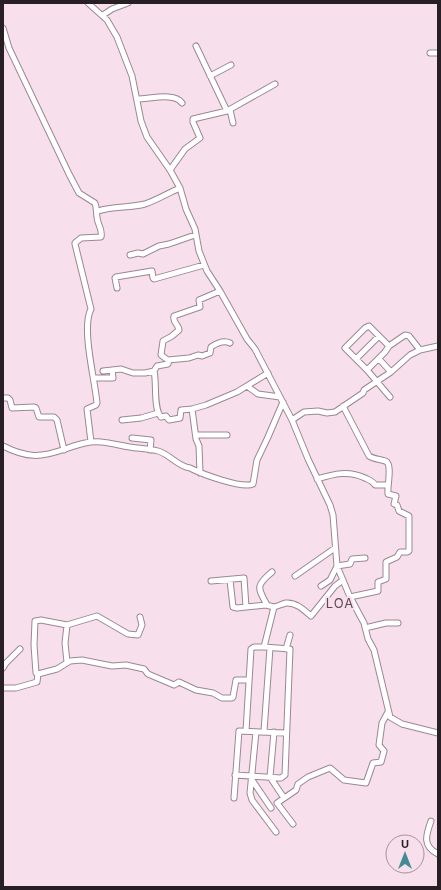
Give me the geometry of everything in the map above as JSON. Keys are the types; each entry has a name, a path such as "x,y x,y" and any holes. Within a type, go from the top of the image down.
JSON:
{"street":[{"path":"88,3 103,15 112,27 132,76 141,121 147,138 170,170 180,188 186,209 195,229 195,235 204,265 247,339 256,349 292,420 326,497 333,515 337,566 374,650 390,717 402,724 438,732"},
{"path":"103,15 112,9 128,3"},
{"path":"3,28 9,48 69,174 79,193 95,203 98,211 97,219 101,230 100,237 81,238 75,244 91,309 88,317 89,350 97,403 96,405 87,409 91,442"},
{"path":"196,46 233,123"},
{"path":"430,53 438,53"},
{"path":"210,76 231,65"},
{"path":"170,170 185,148 200,138 192,122 193,119 228,111 274,84"},
{"path":"137,99 174,97 180,99 182,103"},
{"path":"98,211 154,201 168,192 180,188"},
{"path":"130,255 138,253 143,254 159,246 170,244 195,235"},
{"path":"117,288 116,277 152,271 152,278 154,279 204,265"},
{"path":"220,291 199,300 200,307 174,316 174,320 179,330 172,337 163,342 161,355 168,360 189,358 198,355 204,356 210,353 210,349 214,345 222,342 227,342 230,344"},
{"path":"389,346 371,326 368,326 345,348 367,370 390,397"},
{"path":"367,370 379,359 389,346 405,335 409,336 420,350"},
{"path":"356,359 379,336"},
{"path":"292,420 304,412 314,411 330,413 363,394 364,390 391,372 410,355 420,350 438,346"},
{"path":"379,359 391,372"},
{"path":"103,371 121,369 132,373 145,373 154,371 158,366 168,364 168,360"},
{"path":"94,378 113,378 112,370"},
{"path":"154,371 158,413 160,417 166,416 170,420 180,418 182,409 192,409 235,393 268,373"},
{"path":"247,386 258,394 282,399"},
{"path":"3,398 8,398 10,400 12,408 34,407 36,408 39,417 54,417 57,420 64,450"},
{"path":"3,446 14,451 34,456 44,455 91,442 101,442 159,451 183,467 190,468 200,473 232,483 248,486 253,484 257,460 268,437 282,399"},
{"path":"343,406 369,456 374,459 385,461 388,464 390,469 388,494 396,497 394,504 398,506 399,511 409,516 409,551 400,552 398,557 386,562 386,579 379,582 378,591 350,597"},
{"path":"192,409 199,446 200,473"},
{"path":"122,420 141,418 158,413"},
{"path":"196,435 227,435"},
{"path":"132,438 151,440 150,450"},
{"path":"317,479 331,475 350,473 358,474 373,481 375,485 388,485"},
{"path":"295,576 335,548"},
{"path":"337,566 350,564 352,558 365,558"},
{"path":"321,586 330,580 337,566"},
{"path":"267,605 260,588 261,581 272,572"},
{"path":"211,581 245,579 246,607"},
{"path":"230,580 233,607 237,608 267,605 274,607 285,603 292,603 311,616 335,586 343,580"},
{"path":"264,647 274,607"},
{"path":"3,688 15,689 36,682 38,674 36,673 34,622 40,620 67,625 97,616 128,634 138,635 142,625 140,617"},
{"path":"365,628 386,623 398,623"},
{"path":"67,625 65,644 67,662"},
{"path":"286,648 290,635"},
{"path":"235,775 252,778 280,778 285,775 290,649 264,647 252,648 246,731"},
{"path":"264,731 270,648"},
{"path":"3,668 20,649"},
{"path":"38,674 56,669 71,660 82,660 114,666 126,665 144,669 148,674 174,685 179,682 196,690 214,693 222,698 232,698 234,695 235,680 249,680"},
{"path":"293,824 277,803 296,790 299,784 308,777 329,768 344,780 366,783 374,763 381,762 384,751 379,745 382,724 388,712"},
{"path":"234,798 238,731 286,733"},
{"path":"256,732 250,794 252,800 276,832"},
{"path":"274,732 270,777 284,798"},
{"path":"252,778 271,808"},
{"path":"431,821 426,840 430,849 438,854"}],"district":[{"name":"LOA","path":"340,603"}]}
